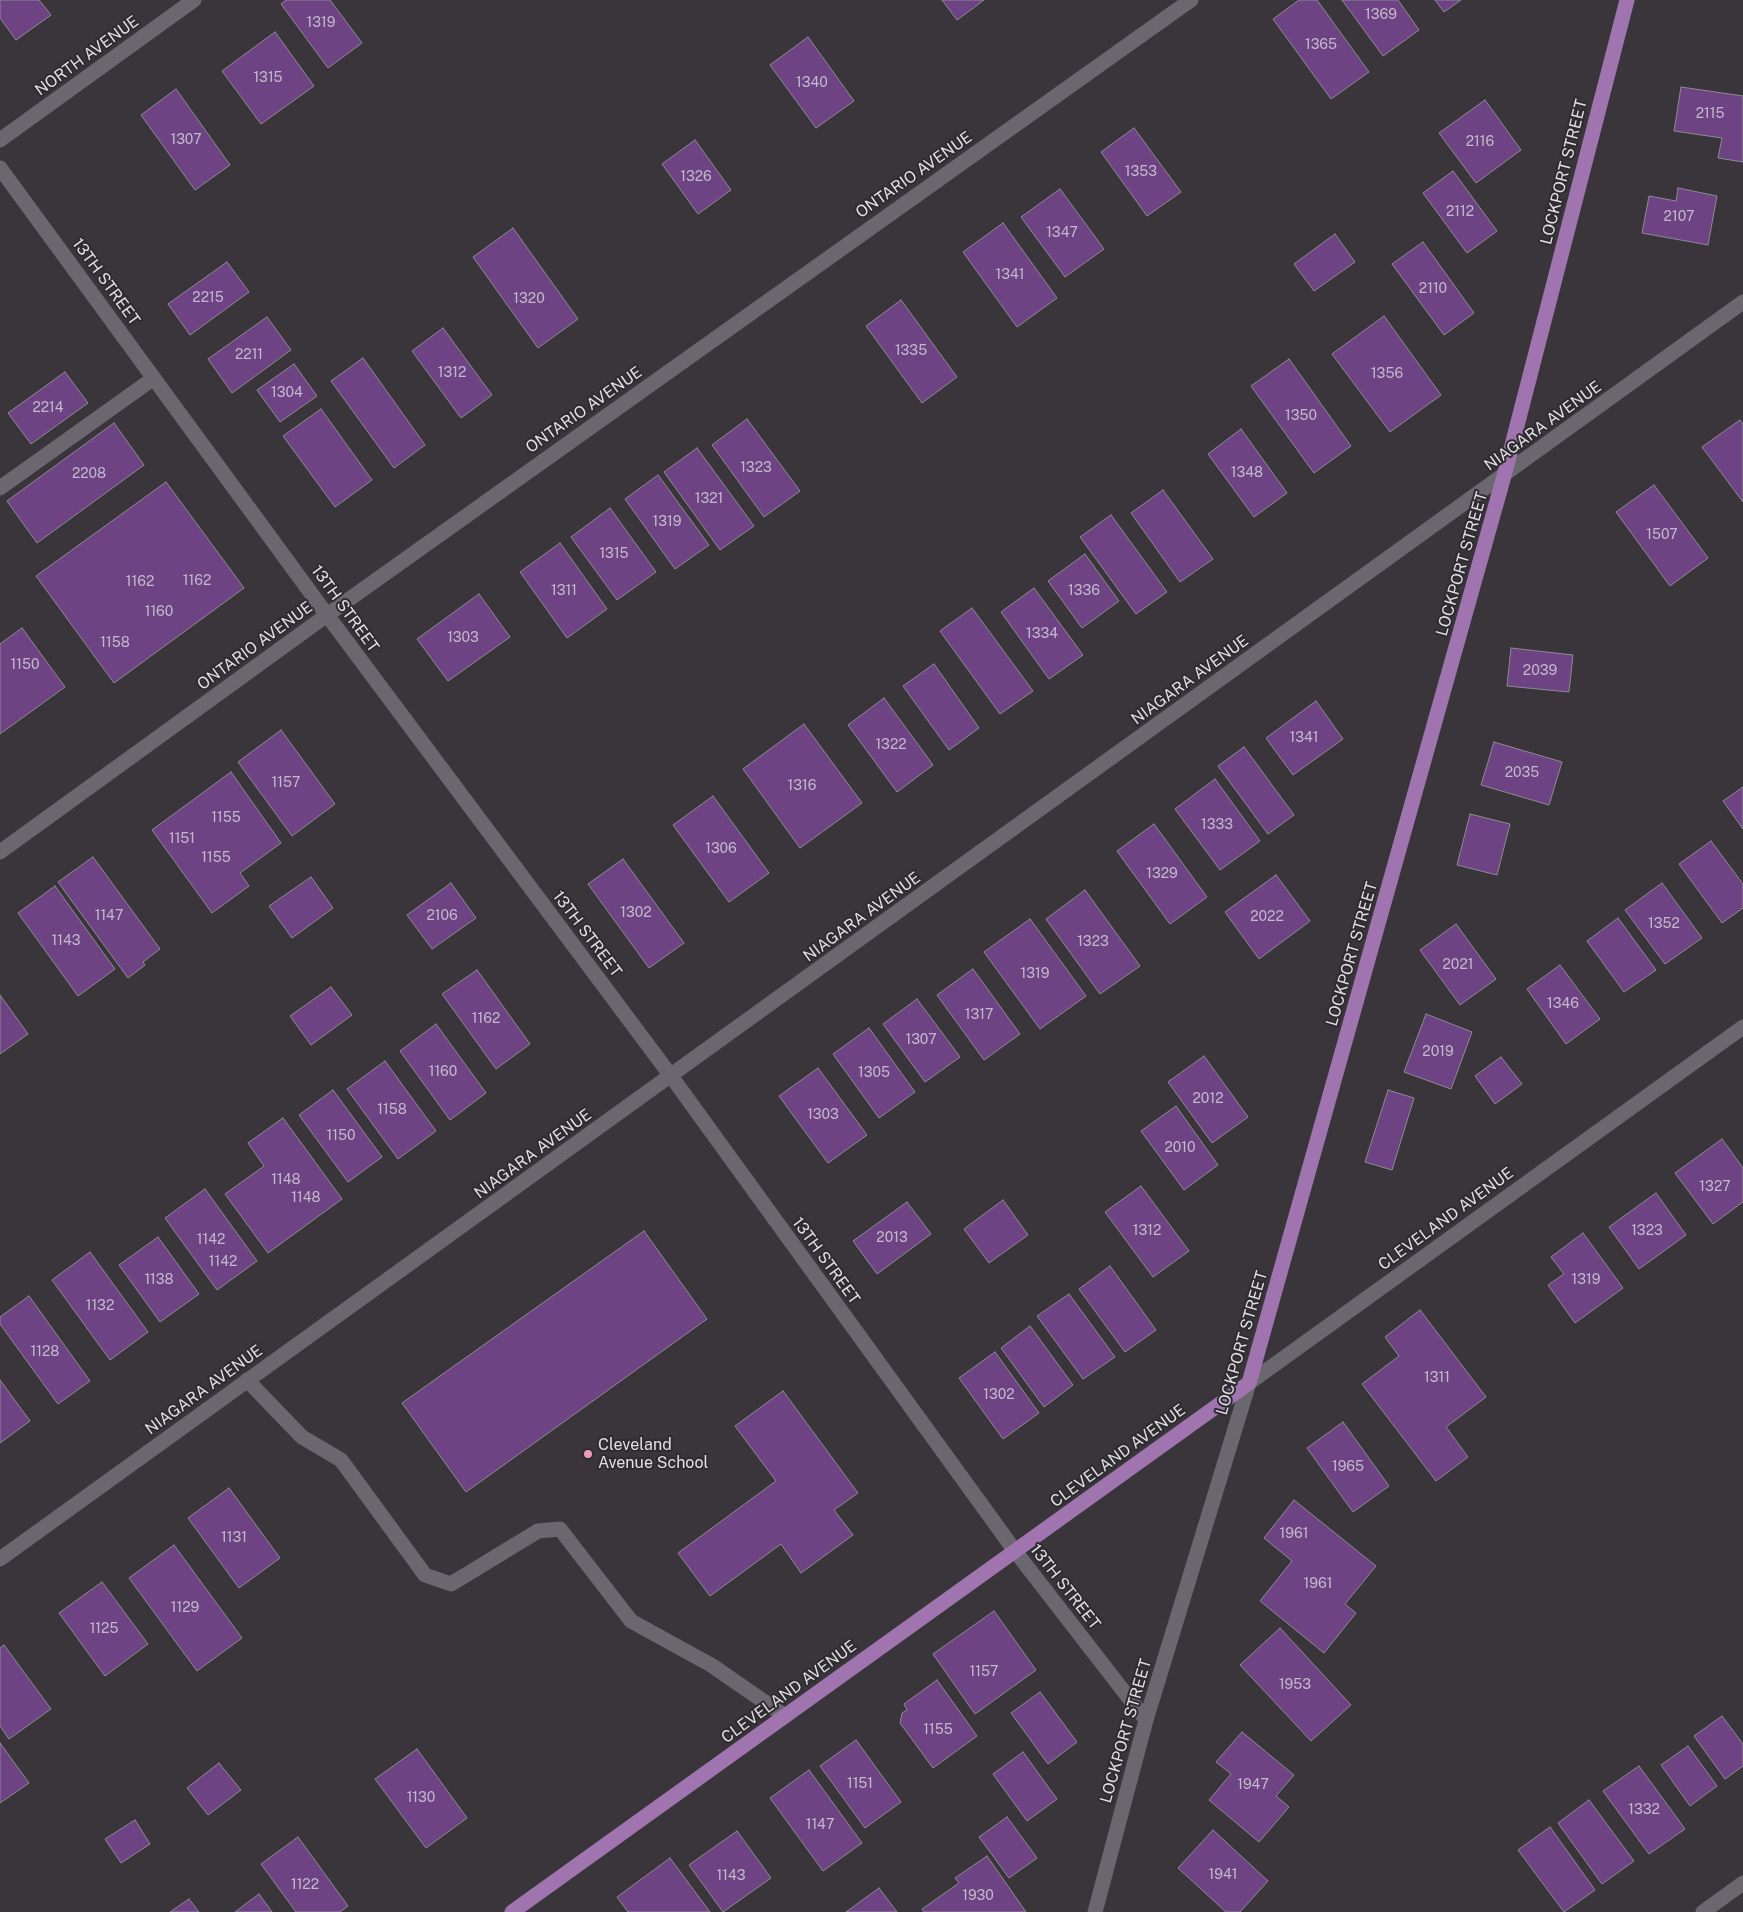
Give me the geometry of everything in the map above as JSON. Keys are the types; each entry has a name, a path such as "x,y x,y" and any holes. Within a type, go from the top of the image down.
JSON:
{"main road":[{"name":"LOCKPORT STREET","path":"1249,1383 1504,476 1627,0"},
{"name":"CLEVELAND AVENUE","path":"512,1912 1249,1383"}],"street":[{"name":"NORTH AVENUE","path":"0,140 194,0"},
{"name":"ONTARIO AVENUE","path":"0,852 327,615 1191,0"},
{"name":"13TH STREET","path":"0,168 327,615 670,1076 1015,1551 1146,1720"},
{"name":"NIAGARA AVENUE","path":"0,1559 1743,302"},
{"path":"0,488 154,378"},
{"name":"CLEVELAND AVENUE","path":"1249,1383 1743,1027"},
{"path":"247,1380 302,1437 341,1460 425,1574 451,1584 538,1531 560,1529 631,1622 711,1665 785,1716"},
{"name":"LOCKPORT STREET","path":"1095,1912 1146,1720 1249,1383"},
{"path":"1703,1912 1743,1884"}],"building":[{"path":"0,0 39,0 51,15 16,40 0,18"},
{"path":"286,0 330,0 362,43 328,68 281,4"},
{"path":"942,0 984,0 957,20"},
{"path":"1299,0 1317,0 1369,72 1331,99 1273,19"},
{"path":"1342,0 1398,0 1419,30 1383,56"},
{"path":"1435,0 1461,0 1444,12"},
{"path":"275,32 314,86 261,124 222,71"},
{"path":"808,37 854,101 816,128 770,65"},
{"path":"1681,87 1743,96 1743,162 1718,158 1722,138 1674,131"},
{"path":"176,89 230,165 195,190 141,115"},
{"path":"1485,100 1521,150 1476,183 1439,133"},
{"path":"1134,128 1181,192 1147,216 1101,152"},
{"path":"695,140 731,190 698,214 662,164"},
{"path":"1453,171 1497,231 1467,253 1423,193"},
{"path":"1678,188 1717,196 1708,245 1642,233 1649,196 1676,201"},
{"path":"1060,189 1104,249 1065,277 1021,217"},
{"path":"1003,223 1057,298 1017,327 963,252"},
{"path":"513,228 578,319 538,348 473,257"},
{"path":"1335,234 1355,262 1314,291 1294,264"},
{"path":"1423,242 1474,313 1444,335 1392,264"},
{"path":"227,262 249,292 190,335 168,304"},
{"path":"901,300 957,377 922,403 866,326"},
{"path":"1384,316 1441,395 1390,432 1332,354"},
{"path":"267,317 291,350 232,393 208,359"},
{"path":"443,328 492,395 461,418 412,351"},
{"path":"363,358 425,445 394,468 331,381"},
{"path":"1289,359 1351,446 1314,473 1251,386"},
{"path":"294,364 317,396 280,422 257,390"},
{"path":"65,372 88,403 31,444 8,413"},
{"path":"321,409 372,480 335,507 283,436"},
{"path":"747,419 800,491 764,517 712,445"},
{"path":"1740,420 1743,424 1743,502 1702,447"},
{"path":"114,423 144,465 37,543 7,501"},
{"path":"1241,429 1287,493 1254,517 1208,454"},
{"path":"697,448 754,526 720,550 664,472"},
{"path":"658,475 709,545 675,569 625,499"},
{"path":"166,482 244,588 114,683 36,576"},
{"path":"1654,485 1708,558 1670,586 1616,512"},
{"path":"1163,490 1213,559 1180,582 1131,513"},
{"path":"610,508 656,572 617,600 571,537"},
{"path":"1111,515 1167,592 1136,614 1080,537"},
{"path":"560,543 607,609 567,638 520,572"},
{"path":"1085,554 1119,601 1082,628 1048,581"},
{"path":"1034,588 1083,655 1049,679 1001,612"},
{"path":"479,594 510,637 448,681 417,639"},
{"path":"972,608 1033,691 1000,714 940,631"},
{"path":"22,628 65,687 0,734 0,644"},
{"path":"1511,648 1573,655 1569,692 1507,686"},
{"path":"934,664 979,728 949,750 903,686"},
{"path":"884,698 933,765 897,792 848,725"},
{"path":"1316,701 1343,739 1293,775 1266,738"},
{"path":"804,724 862,803 800,848 743,769"},
{"path":"281,730 335,804 292,836 238,762"},
{"path":"1494,742 1562,762 1549,805 1481,785"},
{"path":"1244,747 1294,815 1268,834 1218,766"},
{"path":"231,772 281,843 240,873 249,886 212,913 152,830"},
{"path":"1215,779 1260,841 1220,870 1175,809"},
{"path":"1743,787 1743,829 1723,801"},
{"path":"713,796 769,873 729,902 673,825"},
{"path":"1470,814 1510,824 1497,875 1457,865"},
{"path":"1154,824 1207,897 1170,924 1117,851"},
{"path":"1711,841 1743,884 1743,908 1722,923 1679,864"},
{"path":"93,857 160,949 143,962 145,965 128,978 58,882"},
{"path":"623,859 684,943 649,968 588,884"},
{"path":"1276,875 1310,921 1259,959 1225,912"},
{"path":"311,877 333,908 292,938 269,906"},
{"path":"451,883 476,918 432,949 407,915"},
{"path":"1662,883 1702,938 1665,964 1625,910"},
{"path":"55,886 115,969 78,996 18,913"},
{"path":"1085,890 1140,966 1100,994 1046,919"},
{"path":"1618,918 1656,970 1624,992 1587,941"},
{"path":"1030,919 1086,996 1040,1029 984,952"},
{"path":"1456,924 1496,979 1460,1005 1420,950"},
{"path":"1560,965 1600,1019 1566,1044 1527,989"},
{"path":"973,969 1020,1034 984,1060 937,995"},
{"path":"477,970 530,1044 496,1069 442,994"},
{"path":"331,987 352,1015 311,1045 290,1016"},
{"path":"0,995 28,1034 0,1054"},
{"path":"917,999 960,1057 925,1082 883,1024"},
{"path":"1426,1014 1472,1032 1451,1089 1404,1072"},
{"path":"436,1024 486,1093 450,1120 400,1051"},
{"path":"869,1028 915,1092 879,1118 833,1054"},
{"path":"1204,1056 1248,1117 1212,1143 1168,1082"},
{"path":"1501,1057 1522,1084 1495,1104 1475,1076"},
{"path":"385,1061 436,1131 398,1159 347,1089"},
{"path":"818,1068 867,1135 828,1163 779,1096"},
{"path":"333,1090 382,1157 348,1182 299,1115"},
{"path":"1388,1090 1414,1098 1392,1170 1365,1162"},
{"path":"1176,1106 1218,1165 1184,1190 1141,1131"},
{"path":"283,1118 342,1199 268,1253 225,1194 264,1166 248,1143"},
{"path":"1722,1139 1743,1168 1743,1202 1713,1224 1675,1173"},
{"path":"1141,1186 1189,1251 1153,1277 1105,1212"},
{"path":"205,1189 257,1261 217,1290 165,1218"},
{"path":"1656,1193 1686,1235 1639,1269 1609,1227"},
{"path":"1003,1200 1028,1235 989,1263 964,1229"},
{"path":"907,1202 931,1234 877,1274 853,1241"},
{"path":"644,1231 707,1319 466,1492 402,1403"},
{"path":"1583,1233 1623,1288 1575,1323 1548,1285 1564,1274 1551,1257"},
{"path":"158,1237 199,1294 160,1322 119,1265"},
{"path":"90,1252 148,1332 110,1360 52,1280"},
{"path":"1110,1266 1156,1330 1125,1352 1079,1289"},
{"path":"1069,1294 1115,1357 1083,1379 1037,1316"},
{"path":"29,1296 90,1381 58,1404 0,1324 0,1317"},
{"path":"1420,1310 1486,1397 1446,1427 1468,1457 1436,1481 1362,1384 1399,1356 1385,1337"},
{"path":"1030,1326 1073,1385 1044,1407 1001,1348"},
{"path":"995,1352 1039,1413 1003,1439 959,1378"},
{"path":"0,1380 30,1421 0,1443"},
{"path":"783,1391 858,1493 834,1510 853,1535 801,1573 781,1544 710,1596 678,1553 776,1481 735,1426"},
{"path":"1343,1422 1389,1486 1353,1512 1307,1448"},
{"path":"229,1488 280,1558 239,1588 188,1518"},
{"path":"1294,1500 1376,1566 1345,1604 1356,1613 1324,1653 1260,1601 1292,1561 1264,1538"},
{"path":"174,1545 242,1638 197,1671 129,1578"},
{"path":"102,1582 148,1644 105,1676 59,1613"},
{"path":"994,1611 1036,1670 975,1714 933,1654"},
{"path":"1280,1628 1351,1705 1311,1741 1240,1665"},
{"path":"4,1645 51,1709 9,1739 0,1726 0,1648"},
{"path":"937,1680 977,1736 933,1768 900,1723 902,1713 907,1710 904,1704"},
{"path":"1040,1692 1077,1742 1048,1764 1011,1713"},
{"path":"1722,1716 1743,1744 1743,1766 1725,1779 1694,1736"},
{"path":"1242,1732 1294,1775 1276,1796 1289,1807 1259,1842 1209,1800 1231,1774 1216,1762"},
{"path":"856,1740 901,1802 865,1828 820,1766"},
{"path":"0,1743 29,1783 0,1803"},
{"path":"1688,1746 1717,1786 1690,1806 1661,1765"},
{"path":"417,1749 467,1818 426,1848 375,1779"},
{"path":"1023,1752 1057,1799 1027,1821 993,1774"},
{"path":"219,1763 241,1790 208,1815 187,1788"},
{"path":"1639,1766 1685,1829 1649,1854 1603,1791"},
{"path":"809,1770 862,1843 823,1871 770,1798"},
{"path":"1589,1800 1634,1861 1602,1884 1558,1823"},
{"path":"1007,1817 1037,1858 1009,1878 979,1837"},
{"path":"135,1820 150,1844 121,1863 105,1839"},
{"path":"1550,1827 1595,1890 1564,1912 1518,1850"},
{"path":"1213,1830 1268,1881 1240,1912 1226,1912 1178,1868"},
{"path":"737,1831 771,1878 723,1912 689,1865"},
{"path":"298,1837 348,1906 340,1912 296,1912 261,1864"},
{"path":"987,1856 1026,1912 924,1912 922,1909 959,1883 955,1878"},
{"path":"670,1858 710,1912 628,1912 617,1897"},
{"path":"879,1888 897,1912 846,1912"},
{"path":"259,1894 272,1912 235,1912"},
{"path":"189,1899 199,1912 170,1912"}],"place":[{"name":"Cleveland Avenue School","path":"588,1454"}]}
